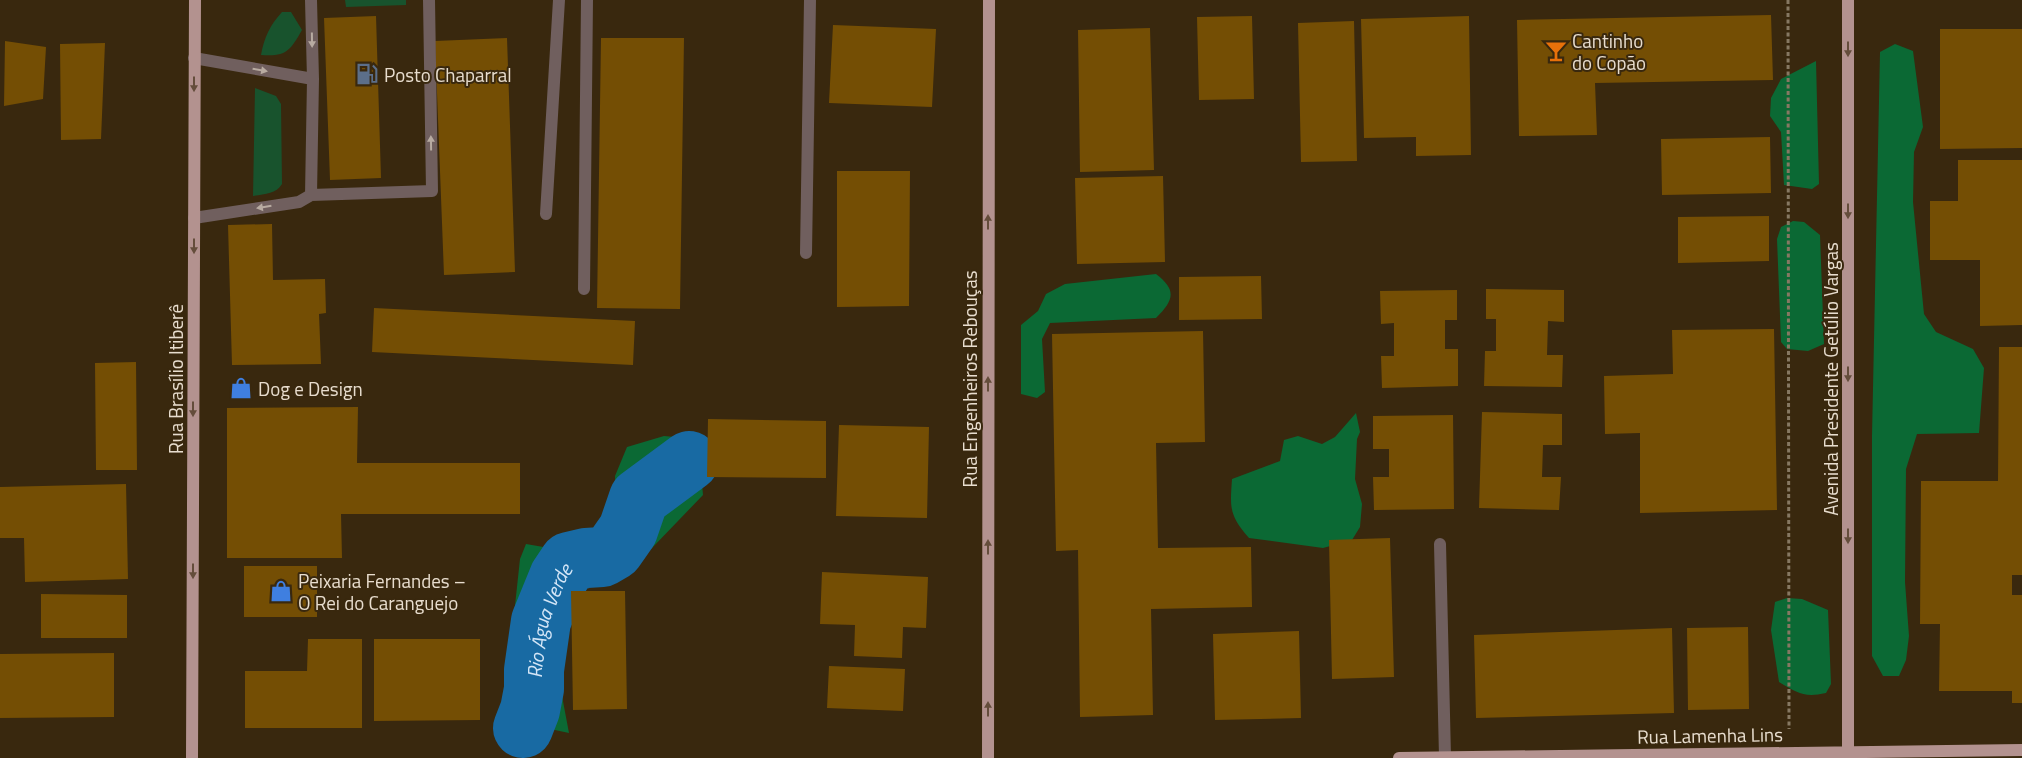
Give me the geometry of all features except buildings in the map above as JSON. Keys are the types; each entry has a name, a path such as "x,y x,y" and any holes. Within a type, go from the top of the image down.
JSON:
{"main road":[{"name":"Rua Brasílio Itiberê","path":"192,758 195,0"},
{"name":"Rua Engenheiros Rebouças","path":"988,758 989,0"},
{"name":"Avenida Presidente Getúlio Vargas","path":"1848,0 1848,755"},
{"name":"Rua Lamenha Lins","path":"1399,758 1848,755 2022,750"}],"lane":[{"path":"311,0 313,80 311,196"},
{"path":"194,218 299,202 311,196 432,191 429,0"},
{"path":"546,214 559,0"},
{"path":"584,289 587,0"},
{"path":"806,253 810,0"},
{"path":"194,58 313,80"},
{"path":"1440,544 1445,757"}],"path":[{"path":"1788,0 1789,726"}],"green space":[{"path":"345,0 406,0 406,5 346,7"},
{"path":"282,12 291,12 302,30 290,48 282,54 261,55 268,32"},
{"path":"1895,44 1913,51 1923,127 1914,152 1913,202 1924,314 1936,332 1973,349 1984,368 1979,433 1917,434 1906,469 1905,582 1909,636 1906,660 1899,676 1883,676 1872,656 1872,436 1880,52"},
{"path":"1816,61 1819,184 1812,189 1784,185 1781,132 1770,116 1771,98 1781,79"},
{"path":"255,88 276,96 281,104 282,184 273,192 253,196"},
{"path":"1793,221 1804,222 1820,235 1824,344 1808,351 1787,349 1781,342 1777,239 1781,227"},
{"path":"1156,274 1167,285 1171,295 1167,306 1156,318 1050,323 1042,339 1045,392 1037,398 1021,394 1021,325 1038,311 1046,294 1065,284"},
{"path":"1356,413 1360,432 1357,439 1355,479 1362,504 1360,527 1352,540 1323,548 1249,538 1234,517 1232,511 1232,479 1280,461 1284,440 1298,436 1322,444 1335,437"},
{"path":"664,436 698,439 703,495 627,574 571,585 557,619 545,679 562,696 569,733 508,720 513,624 520,559 526,544 561,550 584,541 594,527 616,512 615,476 627,447"},
{"path":"1787,598 1802,599 1828,610 1831,684 1826,693 1801,694 1779,682 1771,630 1775,602"}],"waterway":[{"name":"Rio Água Verde","path":"523,728 530,710 534,689 534,670 541,621 559,577 569,562 602,557 614,550 628,530 639,498 689,461"}],"place":[{"name":"Cantinho do Copão","path":"1556,51"},
{"name":"Posto Chaparral","path":"367,74"},
{"name":"Dog e Design","path":"241,388"},
{"name":"Peixaria Fernandes – O Rei do Caranguejo","path":"281,591"}]}
